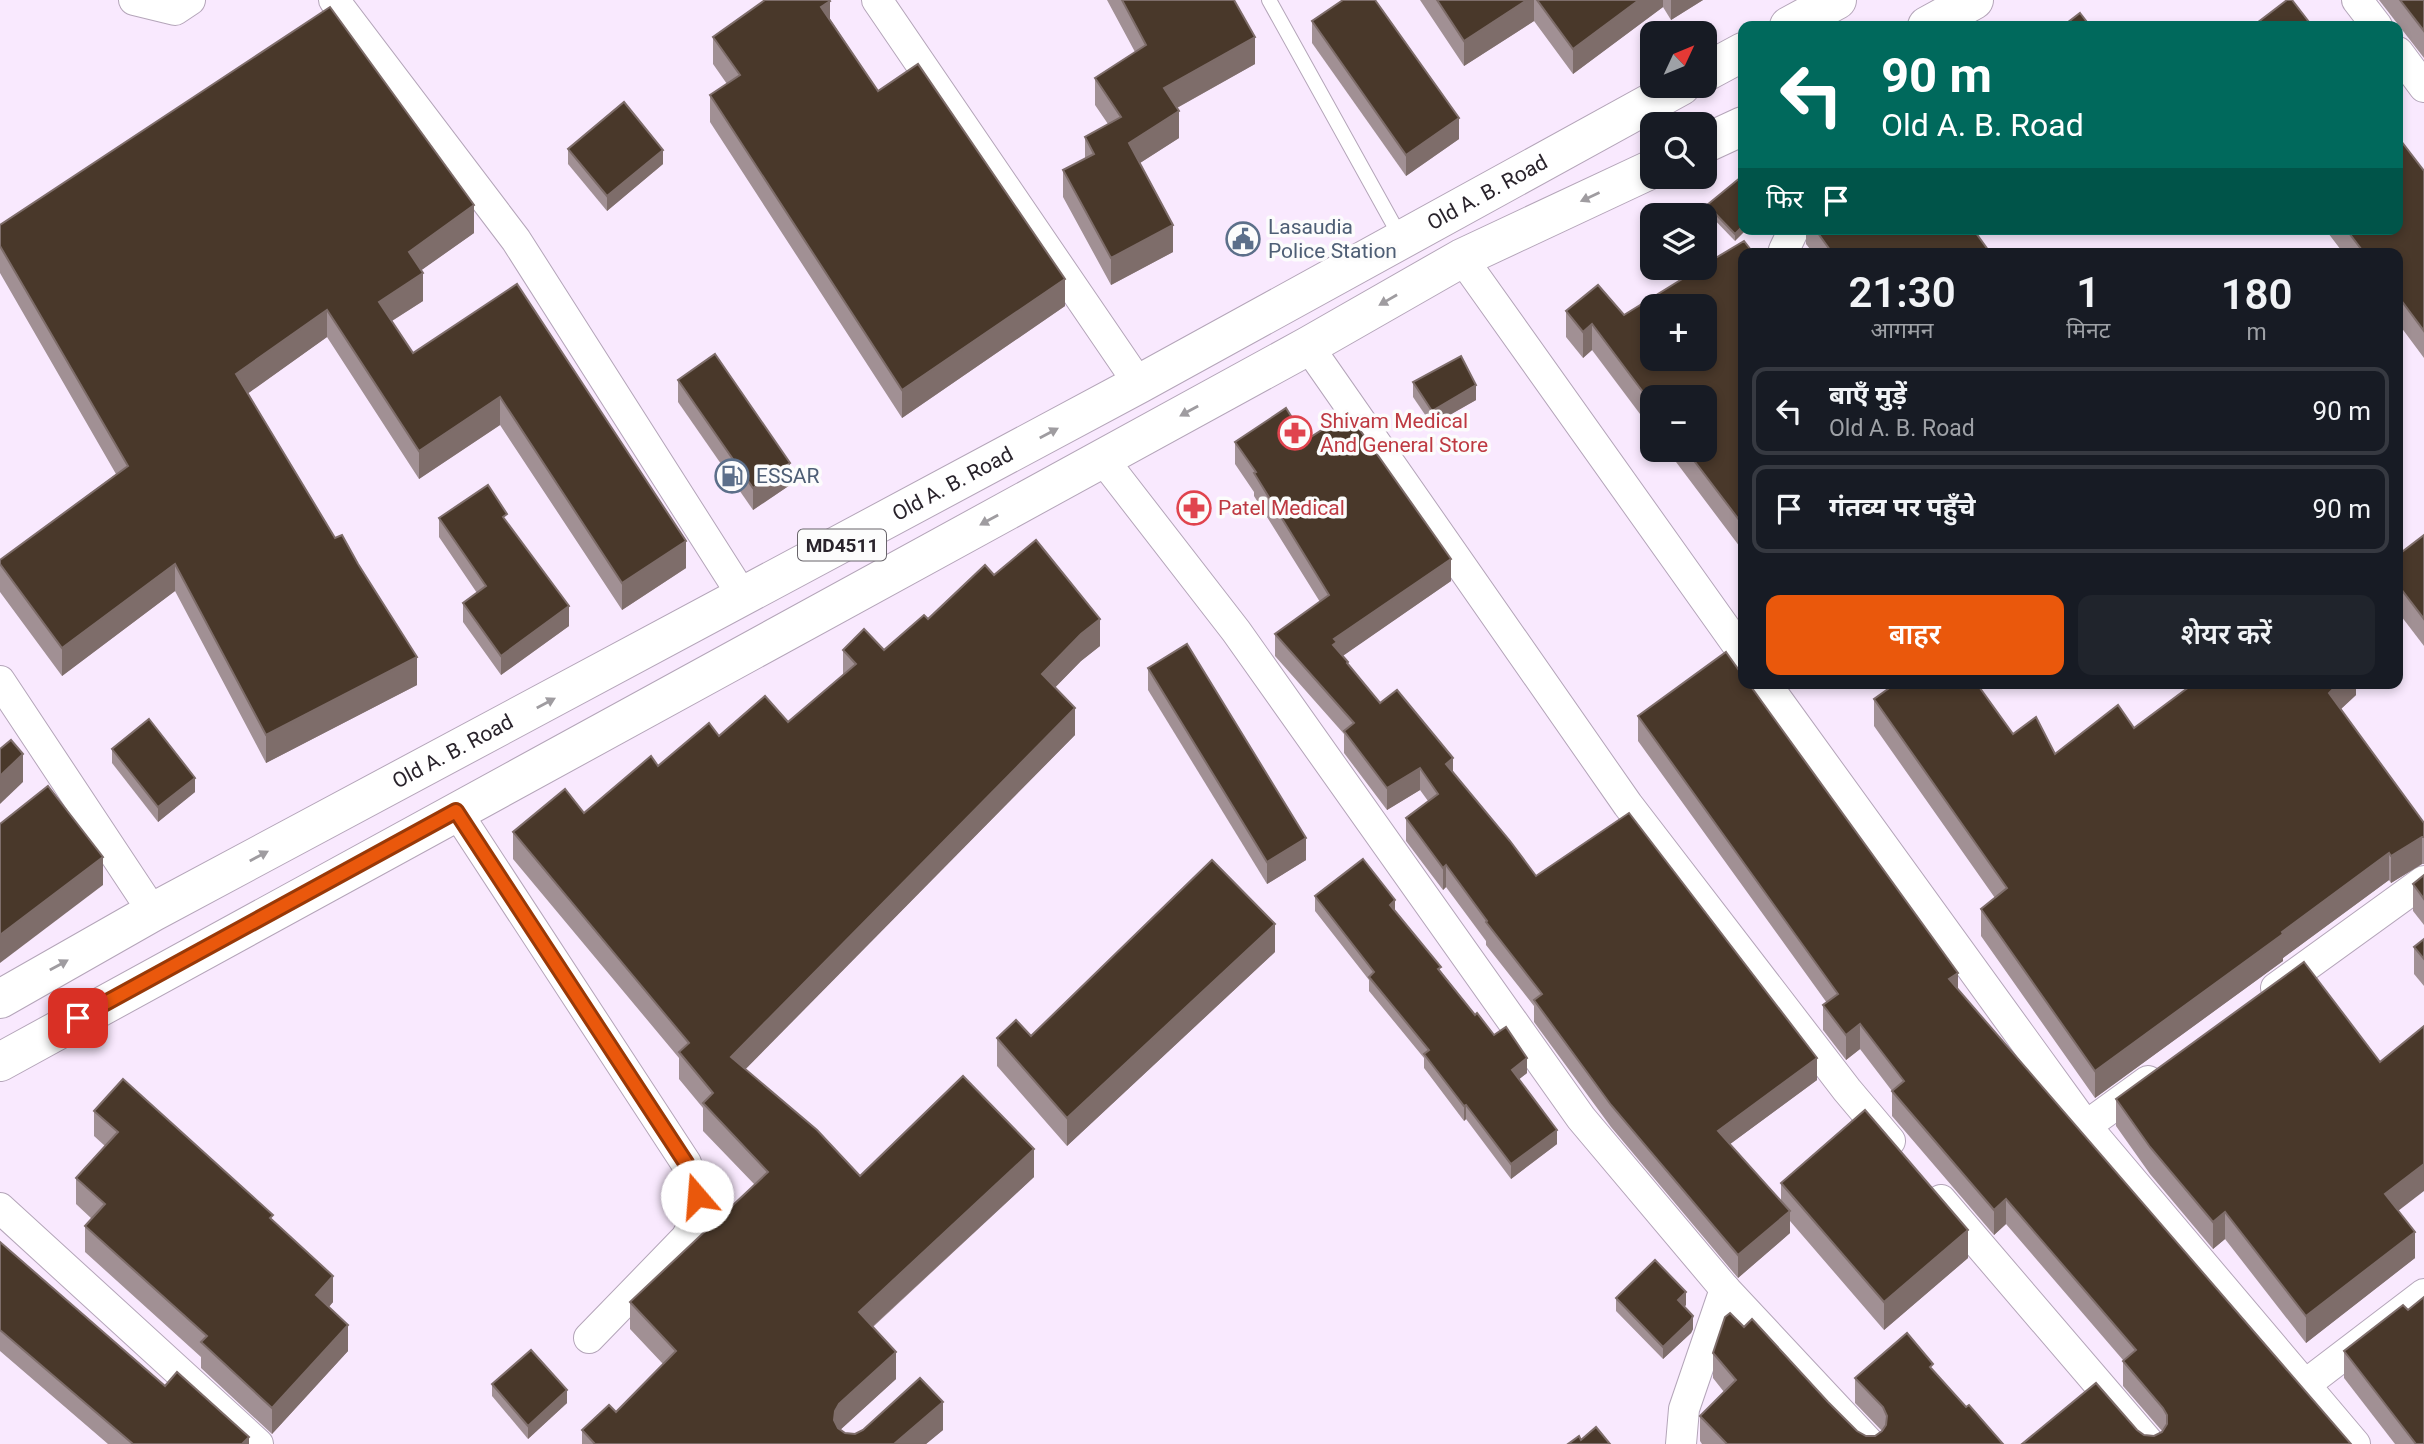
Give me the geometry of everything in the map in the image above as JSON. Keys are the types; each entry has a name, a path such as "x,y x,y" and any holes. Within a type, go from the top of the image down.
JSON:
{"main road":[{"path":"1798,21 1837,0"},
{"path":"1936,21 1974,0"},
{"path":"1717,66 1738,55"},
{"name":"Old A. B. Road","path":"0,999 153,912 744,598 1659,98"},
{"path":"1717,138 1738,128"},
{"name":"MD4511","path":"0,1062 1308,346 1462,258 1640,175"}],"street":[{"path":"134,0 174,10 190,0"},
{"path":"334,0 516,240 744,598"},
{"path":"877,0 1139,384"},
{"path":"2357,0 2373,21"},
{"path":"2403,59 2424,87"},
{"path":"1462,258 1738,646"},
{"path":"1308,346 1628,805 1847,1090 2150,1444"},
{"path":"1102,458 1236,631 1581,1118 1725,1289 1870,1444"},
{"path":"0,681 153,912"},
{"path":"1770,689 2086,1126 2355,1444"},
{"path":"456,811 686,1163 697,1196 698,1216 686,1238 589,1338"},
{"path":"2255,1003 2424,881"},
{"path":"2086,1126 2165,1069"},
{"path":"0,1208 258,1444"},
{"path":"1681,1444 1684,1409 1725,1289"},
{"path":"2306,1384 2424,1294"}],"lane":[{"path":"1269,0 1402,240"}],"building":[{"path":"765,0 829,0 821,7 878,91 918,64 1065,279 902,390 710,95 740,75 713,37"},
{"path":"1122,0 1234,0 1255,37 1164,88 1179,111 1129,143 1173,225 1111,258 1063,170 1094,154 1085,137 1121,117 1095,78 1146,45"},
{"path":"1343,0 1375,0 1459,118 1406,155 1312,21"},
{"path":"1437,0 1527,0 1464,41"},
{"path":"1537,0 1639,0 1573,49"},
{"path":"2287,0 2292,0 2308,21 2260,21"},
{"path":"2400,0 2424,0 2424,31"},
{"path":"330,7 474,205 409,252 423,273 379,302 413,353 517,284 686,541 622,583 500,397 419,451 327,310 236,374 335,538 342,535 417,657 266,735 175,564 62,648 0,564 0,560 128,466 0,246 0,225"},
{"path":"2080,13 2086,21 2070,21"},
{"path":"624,102 663,150 607,196 568,149"},
{"path":"2403,144 2424,171 2424,331 2403,303 2403,248 2360,248 2351,235 2403,235"},
{"path":"1738,179 1738,231 1735,234 1717,215 1717,203 1709,203"},
{"path":"1819,235 1977,235 1987,248 1829,248"},
{"path":"1744,241 1749,248 1738,248 1738,518 1695,462 1717,462 1717,385 1640,385 1640,388 1592,324 1583,332 1566,311 1598,285 1624,315 1640,305 1640,371 1717,371 1717,294 1658,294 1681,280 1717,280 1717,257"},
{"path":"715,354 790,463 753,488 678,380"},
{"path":"1461,356 1476,385 1432,411 1413,382"},
{"path":"1286,408 1306,440 1348,413 1451,559 1334,639 1337,642 1333,645 1347,663 1380,703 1397,690 1453,758 1446,764 1536,876 1629,813 1817,1058 1718,1131 1790,1211 1738,1255 1611,1105 1534,1000 1542,994 1446,865 1443,868 1406,818 1438,794 1420,768 1387,788 1344,731 1354,723 1275,634 1329,595 1254,473 1256,472 1235,442"},
{"path":"488,485 507,514 503,517 569,606 501,656 463,603 486,586 439,518"},
{"path":"2424,535 2424,619 2403,592 2403,551"},
{"path":"1036,540 1100,619 1081,634 1042,674 1075,708 731,1057 817,1130 860,1176 963,1076 1034,1149 859,1312 896,1352 839,1404 834,1420 838,1428 845,1433 855,1434 863,1430 920,1378 943,1402 894,1444 595,1444 582,1430 609,1405 616,1412 676,1351 630,1302 768,1172 703,1103 713,1093 679,1052 689,1043 513,832 565,789 584,813 651,756 658,766 709,723 719,736 765,696 788,722 856,664 843,650 864,629 884,650 924,615 928,619 985,565 994,575"},
{"path":"1187,644 1306,838 1267,862 1148,668"},
{"path":"1726,652 1738,669 1738,689 1753,689 1958,973 1949,979 2351,1444 2022,1444 2096,1383 2144,1435 2154,1436 2162,1432 2167,1424 2167,1415 2123,1361 2136,1350 2006,1199 1994,1210 1892,1091 1904,1081 1860,1024 1846,1035 1823,1005 1838,994 1638,716"},
{"path":"1888,689 1981,689 2013,734 2036,717 2055,754 2118,705 2134,728 2186,689 2333,689 2329,693 2424,823 2424,837 2391,856 2389,853 2095,1071 1981,909 2007,888 1874,699"},
{"path":"149,719 195,778 158,807 112,749"},
{"path":"11,740 23,754 0,776 0,749"},
{"path":"48,786 103,857 0,935 0,824"},
{"path":"1363,859 1395,900 1390,905 1441,967 1438,969 1475,1015 1477,1013 1494,1035 1506,1027 1527,1058 1512,1070 1557,1130 1511,1164 1424,1054 1429,1050 1369,977 1374,972 1315,896"},
{"path":"1212,860 1275,924 1067,1118 997,1038 1016,1020 1031,1036"},
{"path":"2424,875 2424,899 2413,884"},
{"path":"2424,939 2424,959 2414,947"},
{"path":"2304,962 2380,1062 2424,1026 2424,1164 2385,1194 2415,1232 2306,1316 2225,1212 2213,1222 2150,1147 2116,1099"},
{"path":"123,1079 273,1215 270,1218 333,1276 316,1295 348,1325 272,1408 201,1342 207,1336 85,1226 105,1204 76,1178 118,1132 94,1111"},
{"path":"1865,1110 1968,1230 1884,1302 1781,1183"},
{"path":"0,1242 165,1386 177,1372 249,1437 242,1444 133,1444 0,1330"},
{"path":"1655,1260 1686,1292 1678,1300 1693,1316 1663,1347 1616,1298"},
{"path":"2424,1297 2424,1444 2416,1444 2344,1351 2403,1305 2408,1310"},
{"path":"1730,1313 1744,1327 1752,1319 1828,1402 1857,1431 1866,1436 1875,1436 1882,1431 1887,1416 1883,1407 1855,1378 1907,1333 1933,1364 1930,1367 1966,1407 1969,1405 2003,1444 1727,1444 1700,1416 1736,1380 1713,1353 1725,1317"},
{"path":"531,1350 567,1390 528,1426 492,1384"},
{"path":"1596,1427 1610,1444 1568,1444 1579,1436 1581,1440"}],"place":[{"name":"Lasaudia Police Station","path":"1243,239"},
{"name":"Shivam Medical And General Store","path":"1295,433"},
{"name":"ESSAR","path":"732,476"},
{"name":"Patel Medical","path":"1194,508"}],"route":[{"path":"78,1018 456,811 686,1163 697,1196"}]}
